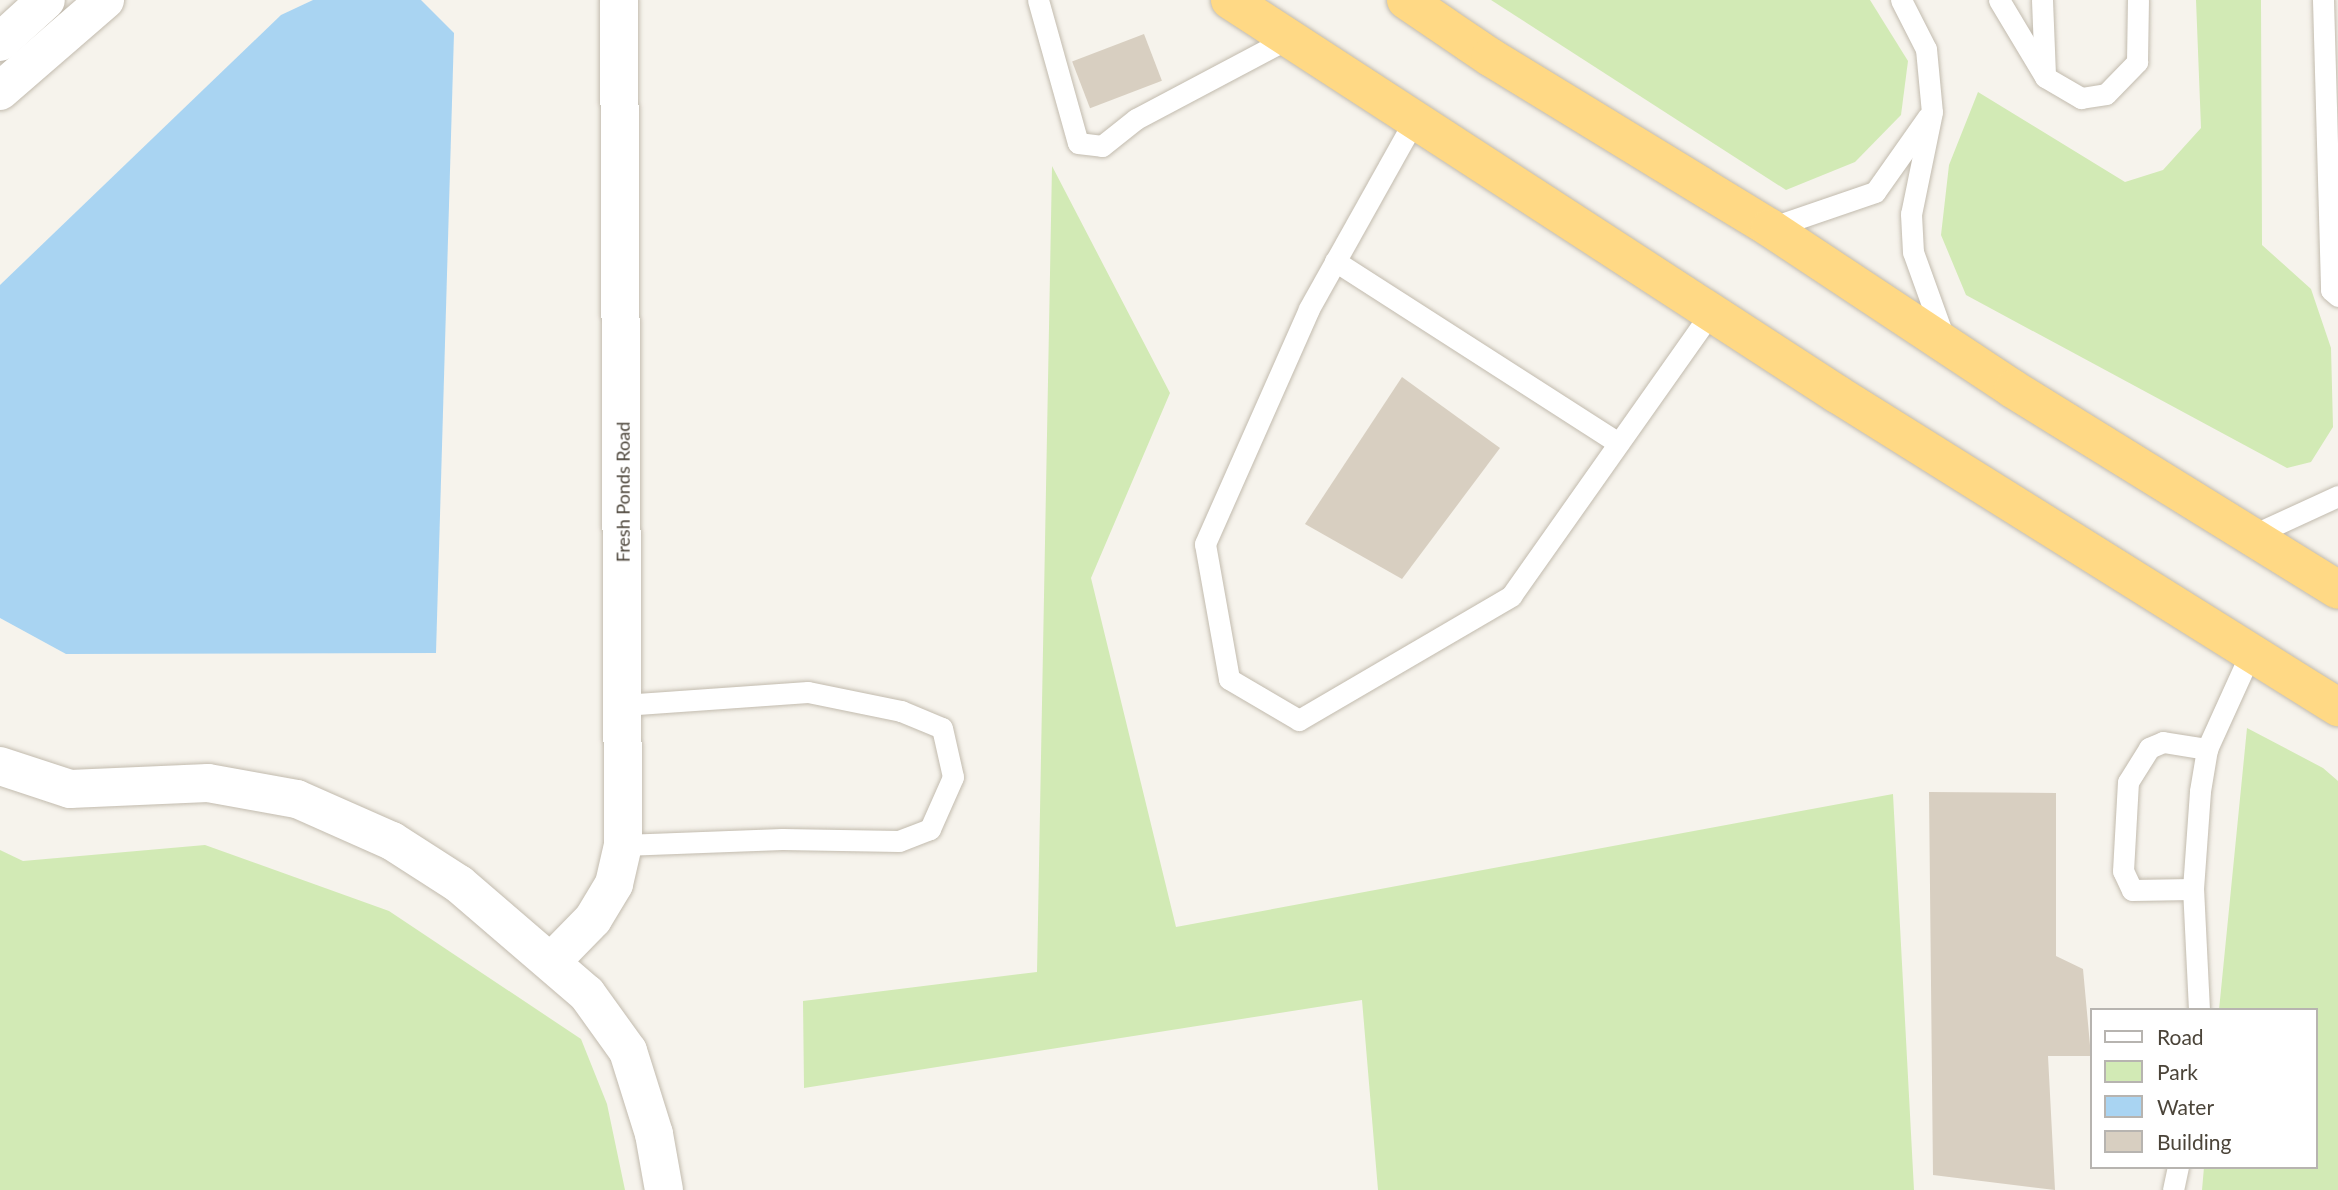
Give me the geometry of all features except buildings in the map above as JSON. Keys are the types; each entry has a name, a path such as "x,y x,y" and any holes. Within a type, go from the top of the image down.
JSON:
{"highway":[{"path":"1230,0 1711,312 2338,706"},
{"path":"1406,0 1490,57 1770,228 1946,344 2338,590"}],"street":[{"path":"0,42 46,0"},
{"path":"0,91 105,0"},
{"name":"Fresh Ponds Road","path":"553,961 593,919 614,884 623,845 619,0"},
{"path":"0,766 69,789 208,783 296,799 403,848 459,884 553,961 587,994 628,1051 654,1134 664,1190"}],"lane":[{"path":"1038,0 1078,143 1102,146 1136,119 1289,38"},
{"path":"1901,0 1926,49 1931,112 1911,214 1913,252 1946,344"},
{"path":"1999,0 2045,76 2081,98 2106,94 2127,78 2137,62 2138,0"},
{"path":"2042,0 2045,76"},
{"path":"2323,0 2331,290 2338,296"},
{"path":"1770,228 1875,192 1931,112"},
{"path":"1415,120 1309,309 1205,544 1229,679 1299,720 1511,596 1711,312"},
{"path":"1335,261 1619,443"},
{"path":"2251,536 2338,496"},
{"path":"2199,1008 2193,889 2207,749 2251,652"},
{"path":"623,705 808,692 901,711 942,728 953,777 930,829 899,841 782,839 623,845"},
{"path":"2193,889 2132,890 2123,871 2128,782 2149,748 2156,745 2207,749"},
{"path":"2173,1190 2178,1169"}],"green space":[{"path":"1491,0 1870,0 1908,61 1901,115 1855,162 1786,190"},
{"path":"2196,0 2261,0 2262,245 2311,289 2331,348 2333,427 2311,462 2287,468 1966,295 1941,235 1949,165 1978,92 2125,182 2163,170 2201,128"},
{"path":"1052,166 1170,393 1091,578 1176,927 1893,794 1914,1190 1378,1190 1362,1000 804,1088 803,1001 1037,972"},
{"path":"2247,728 2323,768 2338,781 2338,1190 2202,1190 2204,1169 2317,1169 2317,1008 2219,1008"},
{"path":"205,845 389,911 581,1039 607,1104 625,1190 0,1190 0,850 23,861"}],"water":[{"path":"313,0 421,0 454,33 436,653 66,654 0,618 0,285 281,15"}]}
